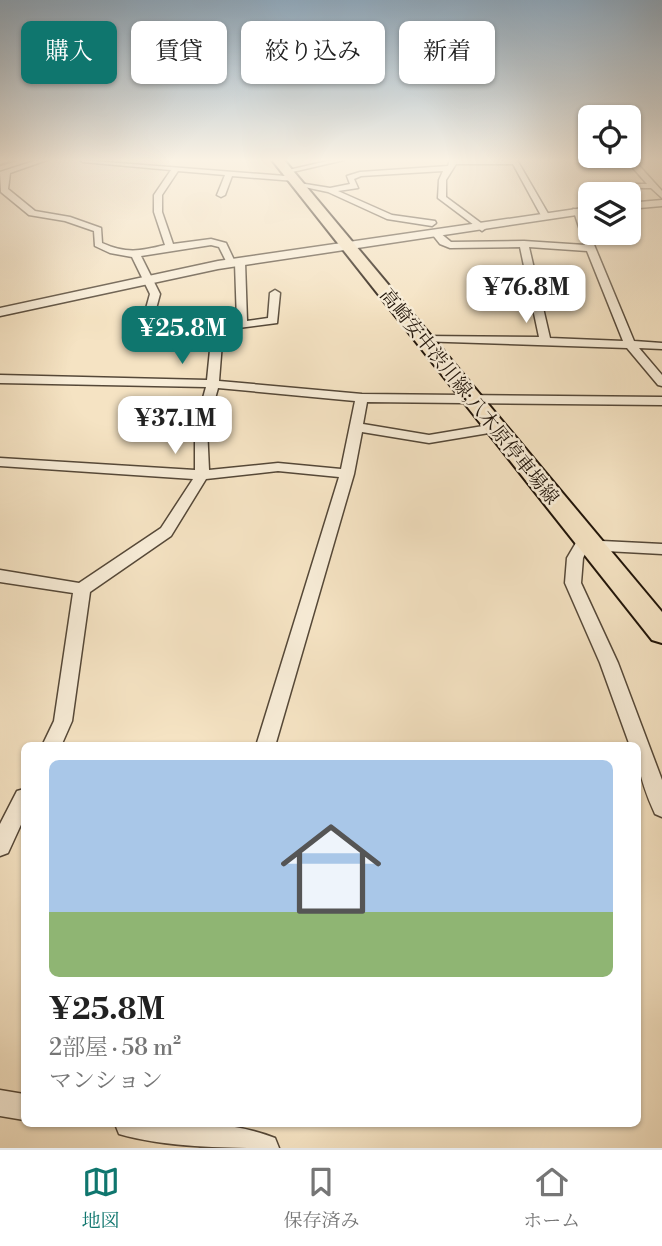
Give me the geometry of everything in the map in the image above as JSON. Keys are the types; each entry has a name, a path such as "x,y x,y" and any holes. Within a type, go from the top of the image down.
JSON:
{"main road":[{"name":"高崎安中渋川線;八木原停車場線","path":"322,214 421,339 662,632"}],"street":[{"path":"35,214 67,219 97,230 98,244 102,248 136,255 211,242 223,245 236,262 242,324"},
{"path":"159,214 170,247"},
{"path":"377,214 434,229 443,242 450,245 524,244 591,248"},
{"path":"463,214 482,228"},
{"path":"0,312 236,262 349,247 434,229 482,228 563,214"},
{"path":"577,214 630,344 662,382"},
{"path":"524,244 545,341"},
{"path":"136,255 155,294 147,323 218,327 273,321 275,293"},
{"path":"0,576 82,589 166,531 202,475 201,427 213,384 218,327"},
{"path":"421,339 662,346"},
{"path":"0,379 213,384 362,398 662,401"},
{"path":"266,742 347,474 362,398"},
{"path":"356,427 429,439 495,428"},
{"path":"0,463 202,475 278,467 347,474"},
{"path":"639,742 610,663 573,583 575,558 582,545 662,548"},
{"path":"53,742 63,721 82,589"},
{"path":"641,749 662,807"},
{"path":"0,846 21,804"},
{"path":"0,1103 21,1106"},
{"path":"146,1127 265,1148"}]}
